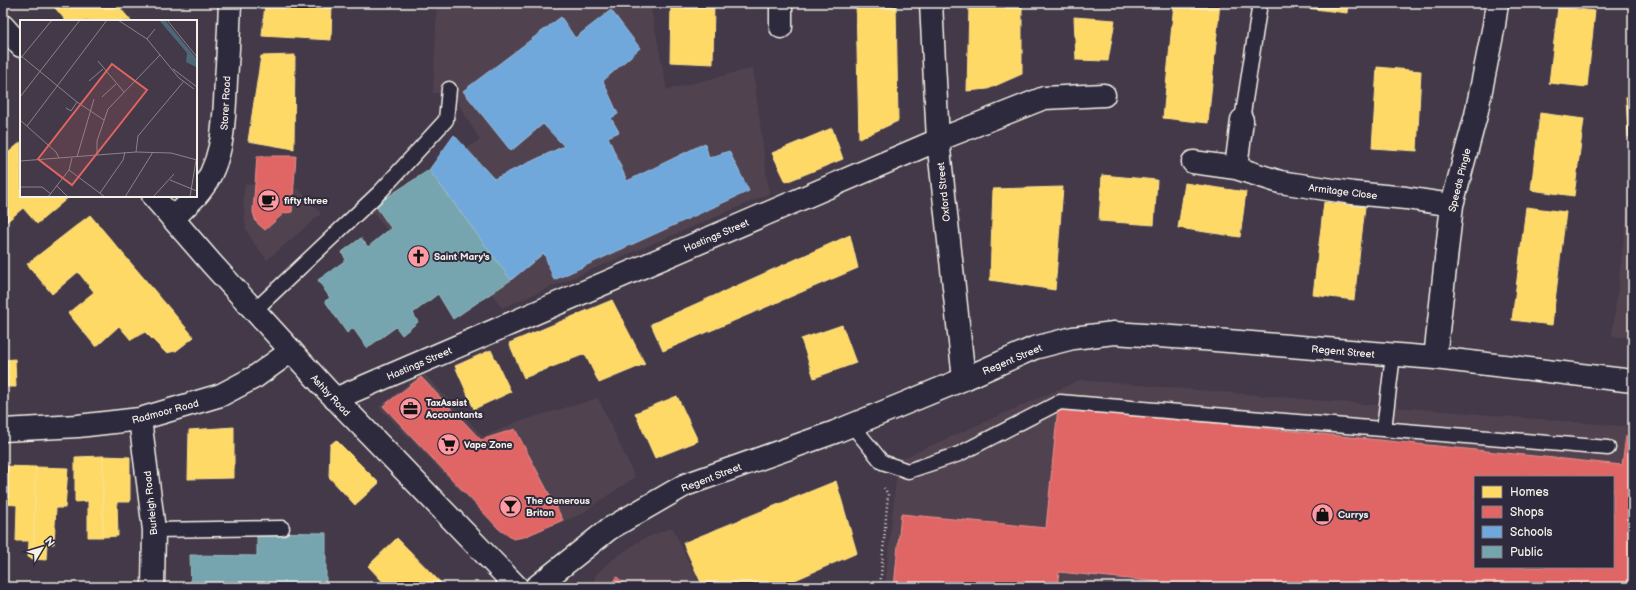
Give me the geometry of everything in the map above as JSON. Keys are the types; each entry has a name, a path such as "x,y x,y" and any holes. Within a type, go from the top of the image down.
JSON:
{"street":[{"name":"Storer Road","path":"197,195 205,186 217,160 223,132 230,3"},
{"path":"781,3 781,27"},
{"name":"Oxford Street","path":"931,3 938,140 964,379"},
{"name":"Speeds Pingle","path":"1435,358 1452,205 1476,115 1497,3"},
{"path":"3,26 20,45"},
{"name":"Hastings Street","path":"335,399 938,140 1044,98 1104,95"},
{"path":"1236,168 1242,120"},
{"name":"Armitage Close","path":"1193,162 1236,168 1280,182 1353,193 1406,198 1452,205"},
{"name":"Ashby Road","path":"154,197 254,311 335,399 517,587"},
{"name":"Storer Road","path":"174,219 195,197"},
{"name":"Regent Street","path":"536,587 609,529 685,485 852,425 964,379 1034,348 1073,338 1114,333 1435,358 1633,381"},
{"name":"Radmoor Road","path":"3,430 78,426 140,419 221,395 255,377 291,351"},
{"name":"Burleigh Road","path":"140,419 154,530 154,587"}],"lane":[{"path":"1242,120 1260,3"},
{"path":"254,311 375,196 446,120 449,89"},
{"path":"1384,430 1393,355"},
{"path":"852,425 882,462 908,471 959,454 1060,402 1608,448"},
{"path":"154,530 282,528"}],"path":[{"path":"880,484 888,494 880,587"}],"shaded area":[{"path":"437,3 650,3 667,90 753,68 769,194 502,308 432,210 391,235 370,208 381,199 480,140 460,107 456,94 433,93"},
{"path":"1633,164 1633,338 1612,336"},
{"path":"245,184 299,189 321,214 267,260 246,230 243,200"},
{"path":"423,372 483,437 517,422 598,398 635,477 581,514 527,537 513,540 499,531 379,407"},
{"path":"1080,380 1633,427 1633,587 885,587 898,460"},
{"path":"672,527 701,587 592,587 596,574 613,559 641,540"}],"building: Homes":[{"path":"51,3 116,3 130,20 65,20"},
{"path":"265,3 332,3 331,40 262,36"},
{"path":"671,3 714,3 713,64 670,62"},
{"path":"856,3 896,3 898,121 859,139"},
{"path":"969,3 1022,3 1022,74 988,89 967,91"},
{"path":"1174,3 1220,3 1208,123 1163,118"},
{"path":"1282,3 1348,3 1347,13 1282,5"},
{"path":"1558,7 1595,11 1587,87 1549,83"},
{"path":"1074,17 1115,20 1108,61 1076,60"},
{"path":"295,55 294,149 248,141 261,56"},
{"path":"1377,67 1421,71 1417,151 1372,148"},
{"path":"1626,97 1633,97 1633,137 1628,137"},
{"path":"1540,113 1584,119 1574,196 1531,190"},
{"path":"832,128 843,159 786,182 772,153"},
{"path":"20,143 20,197 69,197 37,224 23,208 3,225 3,157"},
{"path":"1102,175 1157,180 1154,225 1099,221"},
{"path":"1185,183 1246,192 1240,237 1178,228"},
{"path":"1063,187 1055,290 990,280 993,189"},
{"path":"1324,202 1365,207 1354,300 1313,295"},
{"path":"1526,207 1566,212 1552,325 1512,320"},
{"path":"90,215 194,337 176,351 166,353 145,332 131,340 119,326 96,347 68,313 94,292 78,272 52,294 27,264"},
{"path":"850,235 858,268 663,351 651,324"},
{"path":"612,300 645,364 599,383 585,354 524,378 509,343"},
{"path":"842,325 856,363 814,378 801,339"},
{"path":"491,350 511,392 474,409 455,366"},
{"path":"15,359 16,387 3,387 3,360"},
{"path":"677,396 698,441 655,458 635,413"},
{"path":"234,427 234,478 188,479 189,430"},
{"path":"336,440 379,483 355,505 329,477 330,445"},
{"path":"103,456 103,537 88,537 88,501 75,502 75,457"},
{"path":"103,456 130,457 130,502 117,502 118,536 103,537"},
{"path":"3,466 4,466 3,512"},
{"path":"4,466 36,467 33,559 28,557 29,541 16,541 17,505 3,504"},
{"path":"36,467 68,468 65,508 56,508 54,544 47,544 46,560 33,559"},
{"path":"836,481 857,553 779,587 703,587 683,543"},
{"path":"397,538 445,587 380,587 384,583 368,566"}],"building: Shops":[{"path":"257,156 296,156 292,212 284,213 265,230 256,222 253,212"},
{"path":"421,377 481,440 515,429 563,520 524,537 513,539 499,529 383,406"},
{"path":"1058,407 1622,465 1626,436 1633,437 1633,587 1209,587 1059,572 1057,587 894,587 901,514 1046,528"},
{"path":"617,577 628,587 608,587"}],"building: Schools":[{"path":"611,10 640,48 603,81 618,114 611,118 619,132 608,137 627,181 705,143 709,158 729,151 749,191 554,280 544,253 511,280 429,170 454,135 494,179 564,146 543,124 511,151 463,91 561,17 575,38"}],"building: Public":[{"name":"Saint Mary's","path":"429,170 511,280 453,319 438,294 413,313 418,322 402,335 396,327 367,348 353,328 347,333 325,301 330,298 318,280 346,260 342,252 361,238 368,247 391,228 375,205"},
{"path":"257,532 326,533 326,587 191,587 190,555 257,556"}],"place":[{"name":"fifty three","path":"268,200"},
{"name":"Saint Mary's","path":"419,256"},
{"name":"TaxAssist Accountants","path":"410,408"},
{"name":"Vape Zone","path":"449,444"},
{"name":"The Generous Briton","path":"511,506"},
{"name":"Currys","path":"1323,514"}]}
